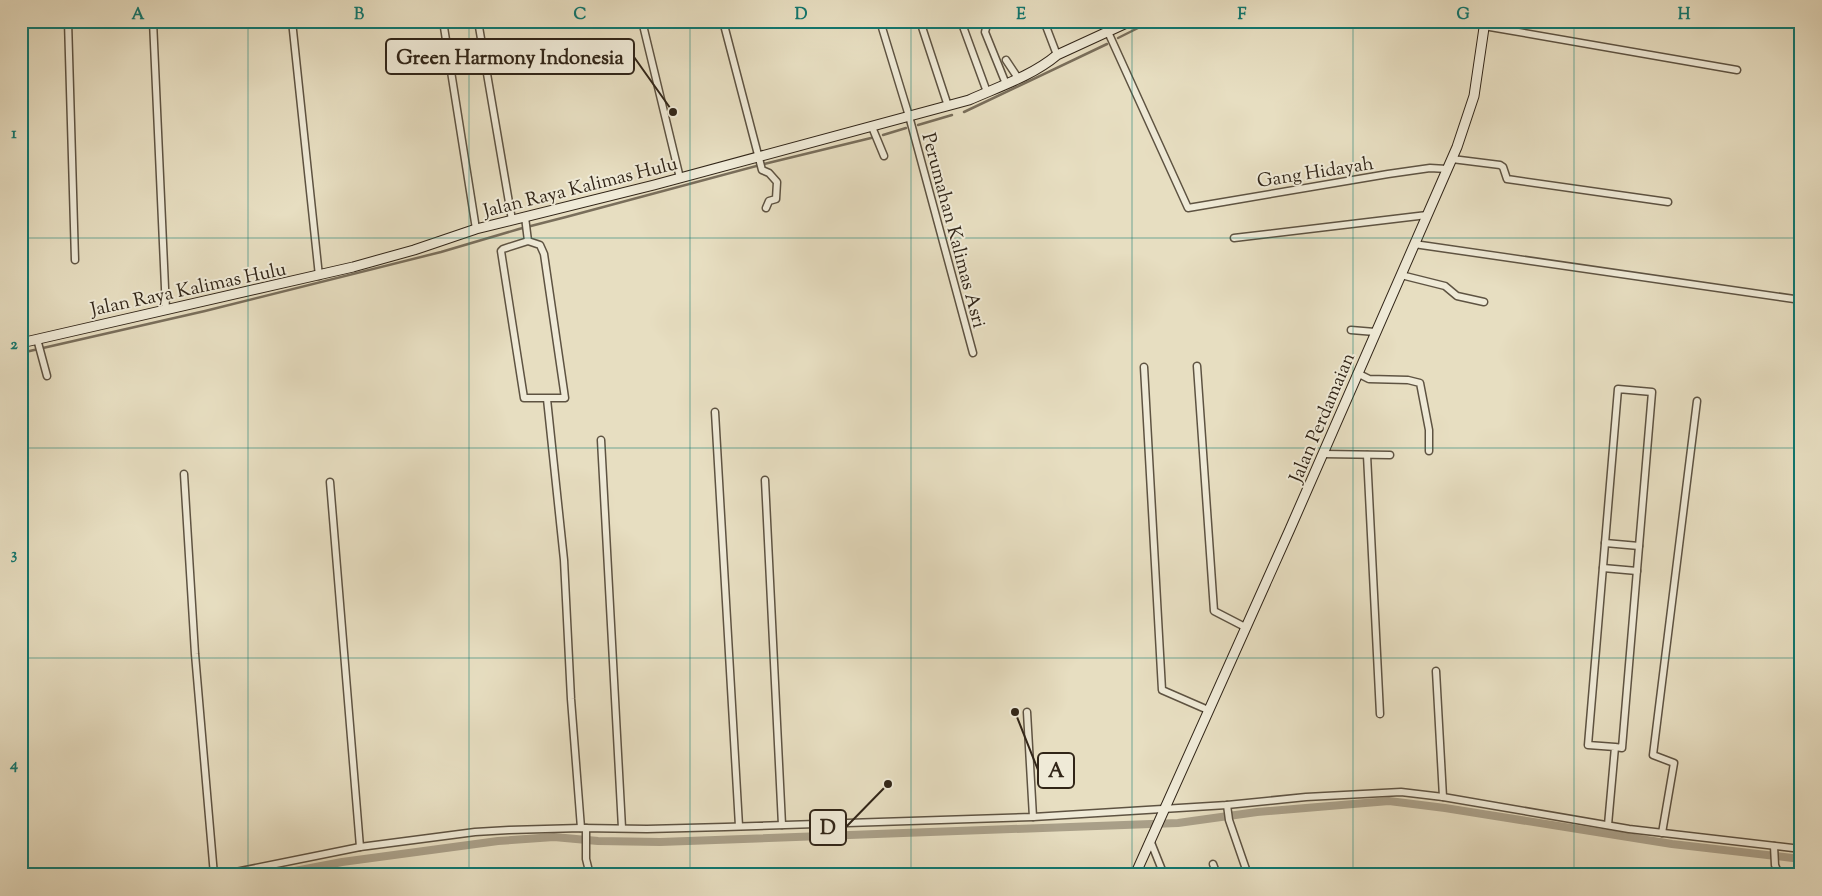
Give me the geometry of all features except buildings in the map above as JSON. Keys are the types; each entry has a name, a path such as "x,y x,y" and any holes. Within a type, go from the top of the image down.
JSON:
{"street":[{"path":"68,21 74,260"},
{"path":"153,21 166,310"},
{"path":"292,21 319,276"},
{"path":"443,21 476,229"},
{"path":"478,21 512,220"},
{"path":"642,21 680,178"},
{"path":"723,21 762,170 769,173 778,182 776,199 769,201 766,208"},
{"name":"Perumahan Kalimas Asri","path":"880,21 909,116 973,353"},
{"path":"920,21 948,106"},
{"path":"961,21 987,92"},
{"path":"988,21 985,32 1006,84"},
{"path":"1044,21 1057,55"},
{"name":"Jalan Raya Kalimas Hulu","path":"21,343 38,344 166,310 319,276 414,250 476,229 512,220 526,224 680,178 760,162 909,116 969,100 1048,63 1057,55 1131,21"},
{"path":"1485,24 1737,70"},
{"name":"Jalan Perdamaian","path":"1135,875 1452,159 1474,96 1485,24"},
{"name":"Gang Hidayah","path":"1108,32 1188,208 1388,174 1430,168 1447,169"},
{"path":"1006,60 1018,78"},
{"path":"872,127 884,156"},
{"path":"1452,159 1500,165 1503,167 1507,179 1668,202"},
{"path":"1234,238 1427,215"},
{"path":"526,224 528,241"},
{"path":"528,241 537,243 544,254 565,398 524,398 500,251 528,241"},
{"path":"1414,244 1801,300"},
{"path":"1401,275 1445,286 1457,296 1484,302"},
{"path":"1351,330 1375,332"},
{"path":"38,344 47,376"},
{"path":"1197,366 1214,611 1245,627"},
{"path":"1144,367 1162,690 1208,710"},
{"path":"1357,374 1369,379 1408,380 1420,384 1429,430 1429,451"},
{"path":"1618,389 1652,392 1639,546 1622,748 1588,745 1618,389"},
{"path":"547,399 564,560 571,699 586,859 590,875"},
{"path":"1662,833 1674,762 1653,755 1697,401"},
{"path":"715,412 740,826"},
{"path":"601,440 622,828"},
{"path":"1323,454 1390,455"},
{"path":"1367,455 1380,714"},
{"path":"184,474 195,654 214,875"},
{"path":"765,480 782,825"},
{"path":"330,482 360,847"},
{"path":"1605,543 1639,546"},
{"path":"1603,568 1637,571"},
{"path":"1436,671 1443,797"},
{"path":"1028,712 1033,817"},
{"path":"1608,825 1615,747"},
{"path":"221,875 360,847 474,832 647,829 1163,813 1306,797 1401,792 1774,849 1801,849"},
{"path":"1227,805 1229,817 1248,875"},
{"path":"1150,840 1164,875"},
{"path":"1774,849 1775,865 1779,875"},
{"path":"1213,864 1217,875"}],"waterway":[{"path":"1145,25 1153,21"},
{"path":"1118,38 1138,28"},
{"path":"964,112 1107,44"},
{"path":"918,125 952,115"},
{"path":"883,135 906,128"},
{"path":"21,353 205,311 441,252 519,229 764,164 871,138"},
{"path":"274,875 342,862 498,841 554,837 598,841 660,842 1178,823 1257,812 1389,801 1672,844 1801,859"}],"place":[{"name":"Green Harmony Indonesia","path":"673,112"},
{"name":"A","path":"1015,712"},
{"name":"D","path":"888,784"}]}
